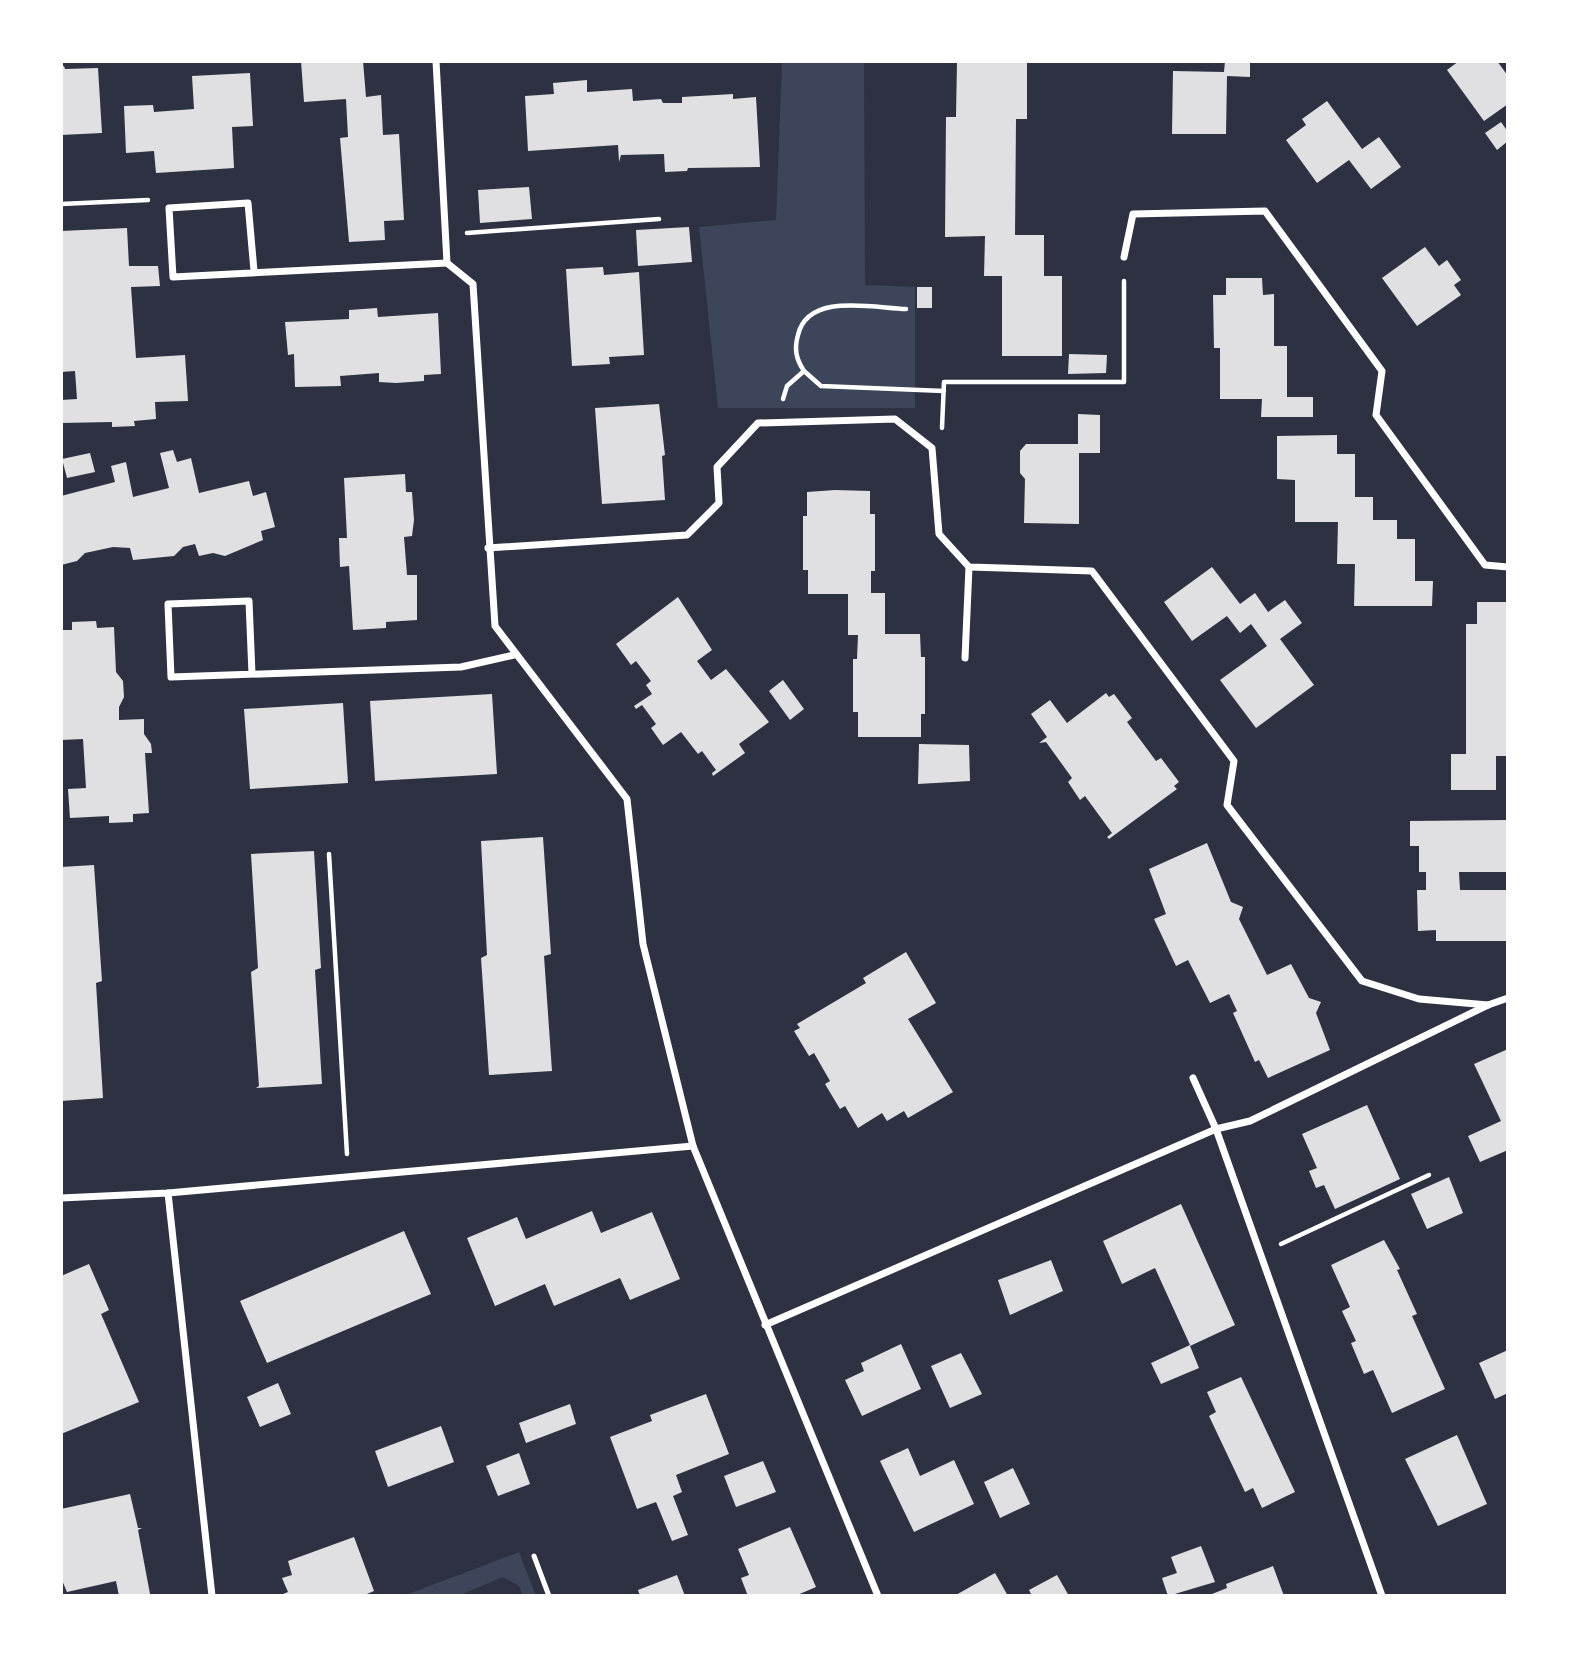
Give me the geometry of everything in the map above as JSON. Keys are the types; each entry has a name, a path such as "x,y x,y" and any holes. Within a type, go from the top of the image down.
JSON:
{"street":[{"path":"436,61 447,263"},
{"path":"254,271 248,203 169,208 173,277 447,263 473,284 495,626 514,655 627,799 643,944 693,1146 878,1596"},
{"path":"1124,257 1133,214 1265,211 1382,371 1377,415 1485,565 1508,567"},
{"path":"488,548 687,535 719,503 717,467 758,423 895,419 932,447 939,534 969,567 965,658"},
{"path":"969,567 1092,571 1234,761 1227,805 1362,981 1419,999 1488,1005"},
{"path":"252,674 248,601 168,604 171,677 461,667 514,655"},
{"path":"765,1325 1216,1129 1250,1121 1488,1005 1508,998"},
{"path":"1193,1078 1216,1129 1382,1596"},
{"path":"61,1198 168,1193 693,1146"},
{"path":"168,1193 212,1596"}],"lane":[{"path":"534,1556 549,1596"}],"path":[{"path":"61,204 156,200 169,208"},
{"path":"445,235 659,219"},
{"path":"932,447 944,423 944,382 1124,382 1124,257"},
{"path":"906,309 830,307 810,313 800,329 796,359 804,371 821,386 944,391"},
{"path":"783,422 782,396 787,386 804,371"},
{"path":"329,854 349,1177"},
{"path":"1260,1254 1429,1175"}],"shaded area":[{"path":"782,61 864,61 865,285 915,287 915,408 718,408 699,227 776,220"},
{"path":"519,1552 536,1596 523,1596 519,1586 503,1577 458,1596 403,1596"}],"building":[{"path":"301,61 363,61 366,97 381,95 383,135 399,134 404,220 384,221 385,240 349,242 340,138 348,137 346,99 304,102"},
{"path":"957,61 1027,61 1027,119 1016,119 1015,235 1044,235 1044,276 1062,276 1062,356 1002,356 1002,276 984,276 985,236 945,237 946,117 956,117"},
{"path":"1225,61 1250,61 1250,77 1227,76 1226,134 1172,134 1173,71 1224,72"},
{"path":"1459,61 1497,61 1508,76 1508,104 1484,121 1447,70"},
{"path":"64,66 65,69 98,68 102,133 61,135 61,67"},
{"path":"250,73 253,126 232,127 234,168 156,173 154,151 126,153 124,106 153,105 154,112 194,109 192,76"},
{"path":"587,80 587,92 632,89 633,101 661,99 663,103 682,103 682,97 733,94 733,99 756,97 760,167 688,168 687,171 665,172 664,154 621,155 619,162 618,145 528,151 525,96 554,94 553,83"},
{"path":"1327,101 1362,149 1379,137 1401,167 1371,189 1349,160 1317,183 1286,140 1306,125 1302,119"},
{"path":"1501,122 1508,132 1508,141 1497,150 1485,133"},
{"path":"529,187 532,219 480,223 478,190"},
{"path":"689,227 692,262 638,266 636,230"},
{"path":"127,228 129,266 158,266 160,286 131,287 136,358 185,355 188,401 155,402 156,419 134,421 135,426 112,427 112,422 61,423 61,400 77,399 75,371 61,372 61,231"},
{"path":"1425,247 1439,266 1447,260 1461,280 1454,285 1461,295 1417,326 1382,278"},
{"path":"603,267 604,275 639,272 644,355 609,357 610,364 572,366 566,269"},
{"path":"1226,278 1262,278 1263,295 1274,294 1274,346 1287,346 1287,397 1313,397 1313,417 1261,417 1262,399 1220,399 1220,348 1214,348 1213,295 1226,295"},
{"path":"917,287 932,287 932,308 917,308"},
{"path":"377,308 378,317 438,313 441,374 424,375 424,381 396,383 379,382 379,373 340,376 341,386 295,387 294,354 288,355 285,322 349,319 349,310"},
{"path":"1069,354 1107,355 1106,373 1068,374"},
{"path":"659,404 665,455 662,456 665,500 602,504 595,408"},
{"path":"1078,414 1100,415 1100,453 1079,453 1079,524 1024,523 1025,479 1020,473 1020,451 1026,444 1078,444"},
{"path":"1337,435 1337,454 1355,454 1355,497 1373,497 1373,520 1397,520 1397,539 1415,539 1415,581 1433,581 1432,606 1354,606 1355,564 1337,564 1338,522 1295,522 1295,480 1277,479 1277,436"},
{"path":"173,450 177,462 191,458 199,493 249,481 253,496 266,492 275,527 261,531 263,540 225,556 213,553 199,556 195,544 183,547 174,556 133,560 130,548 113,547 85,553 77,561 61,565 61,496 115,482 111,466 126,462 133,497 169,488 160,453"},
{"path":"90,453 95,472 67,478 62,459"},
{"path":"405,474 406,492 412,492 414,520 412,536 404,537 407,575 417,575 417,620 386,622 386,628 353,630 349,566 340,567 339,538 347,538 344,478"},
{"path":"870,491 870,514 875,514 875,571 871,571 871,593 885,593 885,634 920,634 921,657 925,657 925,714 921,714 921,737 858,737 858,712 853,712 853,659 857,659 858,635 848,635 848,594 808,594 808,570 803,570 803,516 807,516 807,492"},
{"path":"1212,567 1240,604 1255,593 1268,612 1285,600 1302,623 1280,639 1314,685 1256,728 1220,680 1267,646 1251,624 1240,633 1227,616 1192,641 1164,602"},
{"path":"678,597 712,650 697,661 711,680 726,669 769,722 739,744 745,753 713,776 712,773 716,770 702,751 698,754 681,732 663,745 651,728 656,724 642,705 636,709 634,706 652,694 646,685 651,681 636,661 631,665 616,644"},
{"path":"1477,602 1508,602 1508,756 1496,756 1496,790 1451,790 1451,754 1466,754 1466,624 1477,624"},
{"path":"96,621 97,628 114,627 116,672 123,681 124,697 119,707 119,720 144,719 144,734 151,744 152,753 145,753 149,813 133,814 133,822 109,823 109,816 70,818 68,789 86,788 83,739 61,740 61,630 72,630 72,622"},
{"path":"783,680 804,709 790,720 769,691"},
{"path":"1106,693 1109,697 1114,694 1132,718 1127,722 1156,761 1161,758 1179,782 1174,786 1177,789 1109,839 1107,837 1112,833 1085,796 1080,800 1068,782 1072,778 1046,742 1039,743 1047,737 1031,714 1050,700 1067,723"},
{"path":"492,694 497,774 375,781 370,701"},
{"path":"343,703 348,783 250,789 244,709"},
{"path":"919,744 969,745 970,781 918,784"},
{"path":"1508,820 1508,872 1459,872 1460,890 1508,890 1508,941 1436,941 1436,930 1418,931 1417,890 1426,890 1426,872 1419,872 1419,846 1410,846 1410,821"},
{"path":"543,837 551,954 544,956 552,1071 489,1075 481,958 487,955 481,841"},
{"path":"1207,843 1231,902 1243,907 1239,919 1267,975 1291,964 1309,998 1321,1002 1316,1013 1330,1050 1268,1078 1259,1060 1255,1062 1233,1013 1237,1011 1229,994 1210,1003 1188,960 1176,966 1154,919 1166,914 1149,869"},
{"path":"314,851 321,968 315,970 322,1084 256,1088 259,1086 251,972 258,968 251,854"},
{"path":"94,865 102,981 96,983 103,1098 61,1101 61,867"},
{"path":"906,952 936,1003 908,1019 953,1092 908,1118 904,1111 887,1121 882,1113 858,1128 845,1106 840,1109 825,1084 830,1081 814,1053 809,1056 794,1031 800,1028 797,1024 866,983 863,978"},
{"path":"1508,1049 1508,1150 1480,1162 1468,1136 1501,1121 1474,1064"},
{"path":"1367,1105 1400,1179 1335,1209 1324,1185 1316,1188 1309,1171 1317,1168 1302,1134"},
{"path":"1449,1177 1463,1213 1427,1229 1411,1194"},
{"path":"1181,1204 1235,1325 1190,1346 1199,1368 1161,1384 1151,1363 1190,1345 1155,1268 1122,1284 1103,1241"},
{"path":"592,1211 601,1233 652,1212 680,1279 630,1300 620,1278 554,1306 545,1284 495,1306 467,1238 517,1217 526,1239"},
{"path":"404,1231 431,1294 267,1363 240,1301"},
{"path":"1384,1240 1400,1269 1397,1270 1417,1314 1412,1316 1445,1389 1392,1413 1373,1370 1364,1374 1351,1343 1356,1341 1342,1311 1350,1307 1331,1265"},
{"path":"1051,1260 1063,1291 1010,1315 998,1280"},
{"path":"89,1264 109,1310 101,1314 139,1402 61,1434 61,1276"},
{"path":"901,1344 921,1389 862,1416 845,1380 864,1371 861,1363"},
{"path":"1508,1350 1508,1393 1495,1399 1479,1363"},
{"path":"961,1353 982,1394 950,1408 931,1366"},
{"path":"1241,1377 1295,1492 1262,1508 1253,1488 1245,1492 1209,1416 1216,1412 1207,1392"},
{"path":"278,1383 291,1414 260,1427 247,1397"},
{"path":"706,1394 729,1454 676,1475 682,1492 673,1496 688,1535 672,1541 656,1502 637,1509 610,1437 652,1421 650,1415"},
{"path":"570,1404 576,1424 526,1443 519,1423"},
{"path":"441,1426 454,1462 388,1487 375,1451"},
{"path":"1457,1435 1487,1504 1438,1526 1405,1459"},
{"path":"908,1448 920,1476 954,1460 974,1504 914,1532 880,1461"},
{"path":"519,1453 530,1484 498,1496 486,1466"},
{"path":"763,1461 776,1492 736,1507 724,1476"},
{"path":"1013,1468 1030,1504 1000,1518 984,1482"},
{"path":"130,1494 138,1528 142,1528 138,1530 150,1594 119,1596 116,1581 67,1592 61,1578 61,1509"},
{"path":"790,1527 816,1587 795,1596 748,1596 741,1578 749,1575 738,1549"},
{"path":"354,1537 374,1591 362,1596 278,1596 288,1592 282,1578 292,1575 288,1561"},
{"path":"1201,1546 1215,1582 1168,1596 1162,1578 1177,1573 1171,1557"},
{"path":"1273,1566 1284,1596 1207,1596 1227,1588 1226,1584"},
{"path":"995,1573 1008,1596 954,1596"},
{"path":"677,1575 685,1596 640,1596 638,1590"},
{"path":"1057,1575 1069,1596 1032,1596 1029,1590"}]}
